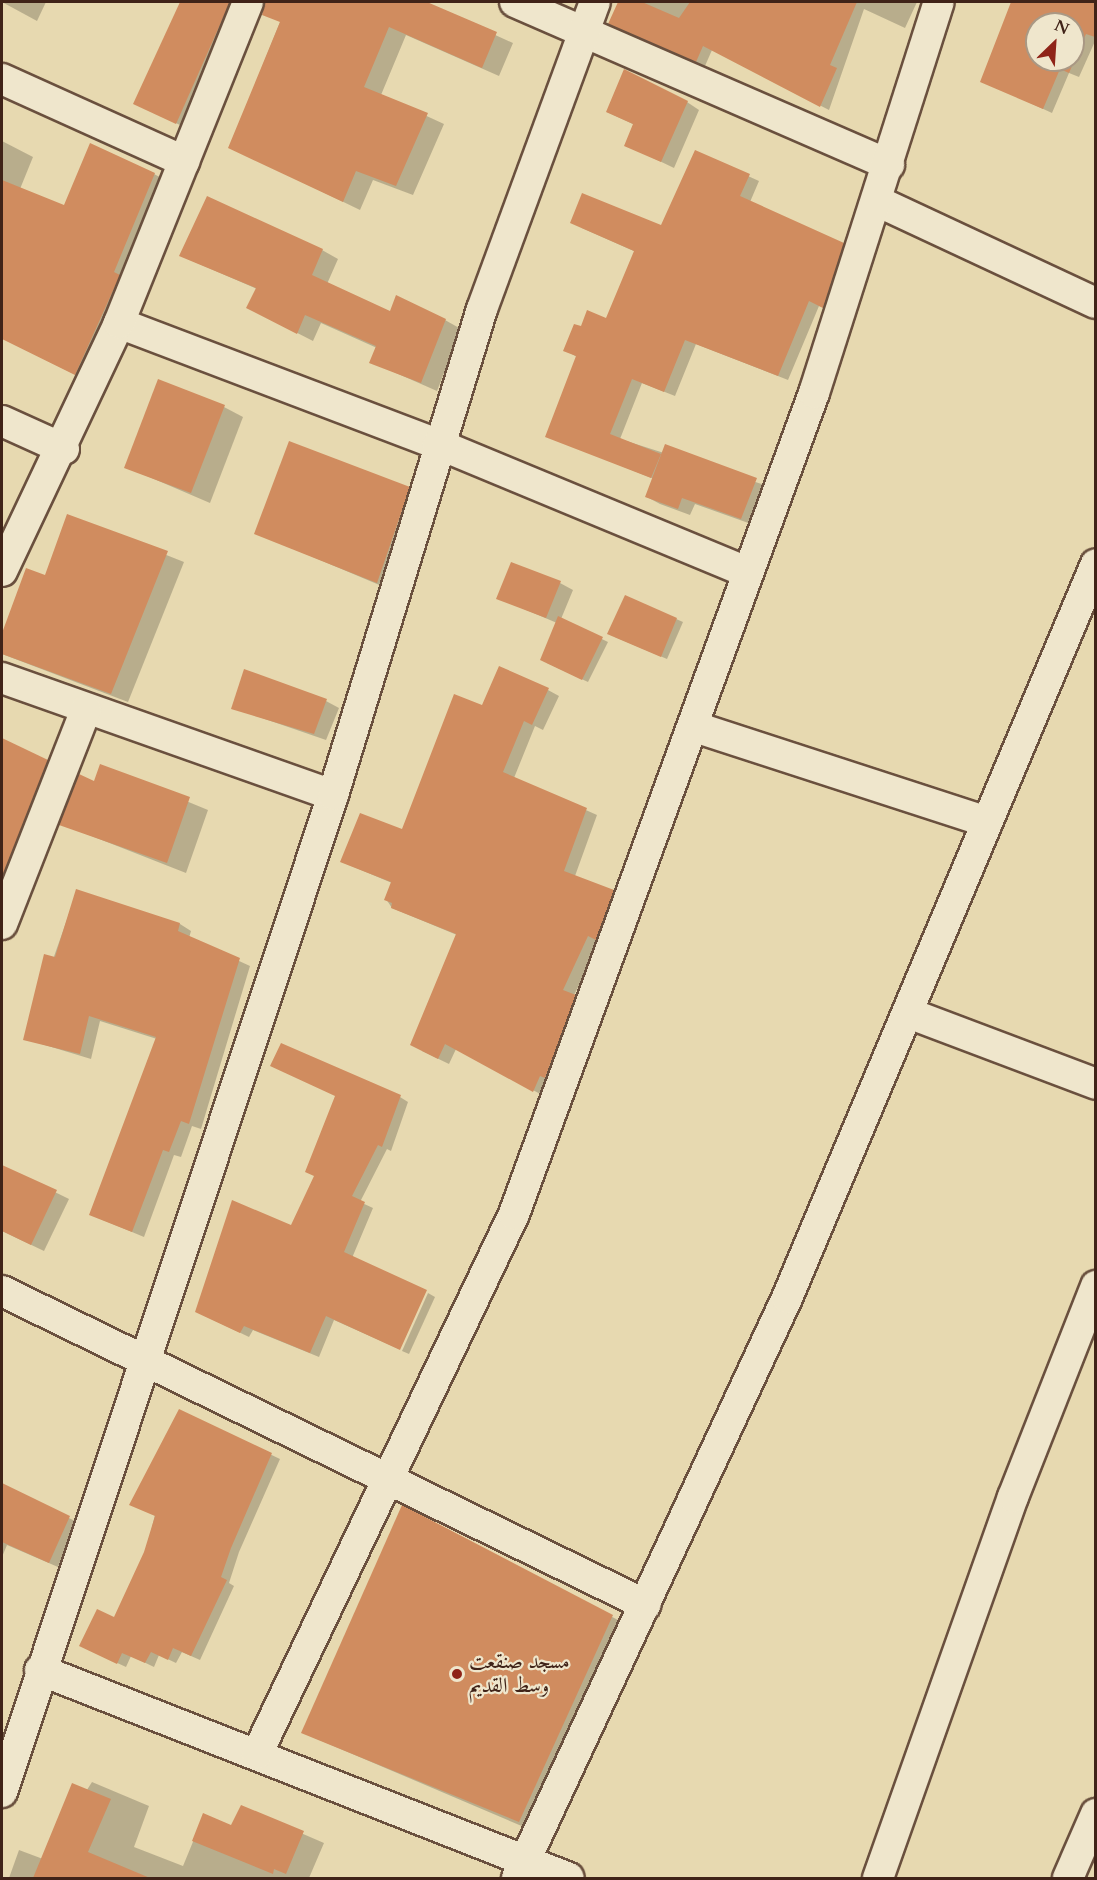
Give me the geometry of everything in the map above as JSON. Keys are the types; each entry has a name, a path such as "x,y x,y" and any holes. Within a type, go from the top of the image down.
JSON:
{"street":[{"path":"2,571 64,449 119,323 248,2"},
{"path":"515,2 889,165"},
{"path":"2,1792 142,1358 333,795 438,444 595,2"},
{"path":"257,1754 390,1480 514,1214 694,727 745,571 814,393 879,202 939,2"},
{"path":"2,79 184,161"},
{"path":"879,202 1095,303"},
{"path":"119,323 438,444 745,571"},
{"path":"2,421 64,449"},
{"path":"520,1870 646,1605 911,1014 987,822 1095,564"},
{"path":"2,678 86,710 333,795"},
{"path":"2,924 86,710"},
{"path":"694,727 987,822"},
{"path":"911,1014 1095,1084"},
{"path":"878,1878 1013,1497 1095,1286"},
{"path":"2,1291 646,1605"},
{"path":"40,1670 257,1754 520,1870 569,1878"},
{"path":"1068,1878 1095,1815"}],"building":[{"path":"180,2 230,2 176,124 133,104"},
{"path":"265,2 427,2 497,32 482,68 389,27 364,87 428,113 396,186 356,171 343,202 228,148 280,22 262,15"},
{"path":"618,2 642,2 679,18 690,2 857,2 830,65 837,68 820,107 703,46 696,62 608,24"},
{"path":"1011,2 1095,2 1095,37 1086,34 1085,36 1085,12 1025,12 1025,72 1059,72 1043,109 980,82"},
{"path":"624,69 688,101 661,162 624,146 633,124 606,112"},
{"path":"90,143 155,173 114,272 120,275 75,375 2,339 2,180 64,205"},
{"path":"695,150 750,174 740,196 844,243 823,308 809,301 778,376 685,340 664,392 632,379 610,434 661,454 651,478 545,437 576,356 563,351 574,324 581,326 587,310 606,318 634,251 570,223 582,193 661,225"},
{"path":"207,196 323,249 312,275 390,311 396,295 446,319 421,383 369,363 376,346 305,315 297,334 246,308 256,288 179,256"},
{"path":"158,379 225,405 191,493 124,468"},
{"path":"289,441 410,487 377,583 254,534"},
{"path":"665,444 757,478 741,519 682,498 678,509 645,497"},
{"path":"67,514 168,551 111,694 2,654 2,633 26,568 45,575"},
{"path":"511,562 561,581 546,618 496,599"},
{"path":"625,595 677,618 661,657 607,634"},
{"path":"558,616 603,637 582,680 540,660"},
{"path":"499,666 549,688 532,725 524,721 503,772 587,808 564,871 614,890 596,940 588,936 563,990 576,995 545,1078 540,1076 533,1092 445,1044 438,1059 410,1045 456,934 391,908 392,903 384,900 391,882 340,862 360,813 402,829 454,694 482,705"},
{"path":"244,669 327,699 314,734 231,709"},
{"path":"2,738 48,760 2,877"},
{"path":"100,764 190,797 167,863 59,825 79,774 94,781"},
{"path":"76,889 180,923 178,931 240,958 189,1124 181,1121 169,1152 163,1150 132,1232 89,1215 156,1037 89,1016 80,1054 23,1040 44,954 55,957"},
{"path":"281,1043 401,1095 382,1147 378,1145 352,1196 365,1202 344,1252 427,1290 400,1350 326,1316 310,1353 244,1326 240,1333 195,1312 232,1200 291,1225 314,1176 305,1172 335,1096 270,1066"},
{"path":"2,1165 57,1190 31,1245 2,1231"},
{"path":"179,1409 272,1453 231,1548 221,1577 227,1580 191,1656 173,1648 168,1660 151,1652 145,1663 122,1653 117,1664 79,1646 97,1609 114,1617 144,1552 155,1516 129,1505"},
{"path":"2,1483 70,1516 49,1563 2,1542"},
{"name":"مسجد صنقعت وسط القديم","path":"402,1505 613,1615 519,1822 301,1733"},
{"path":"72,1783 111,1799 88,1852 150,1878 33,1878"},
{"path":"241,1805 304,1831 286,1874 274,1869 273,1874 192,1841 203,1813 231,1825"}],"place":[{"name":"مسجد صنقعت وسط القديم","path":"457,1674"}]}
